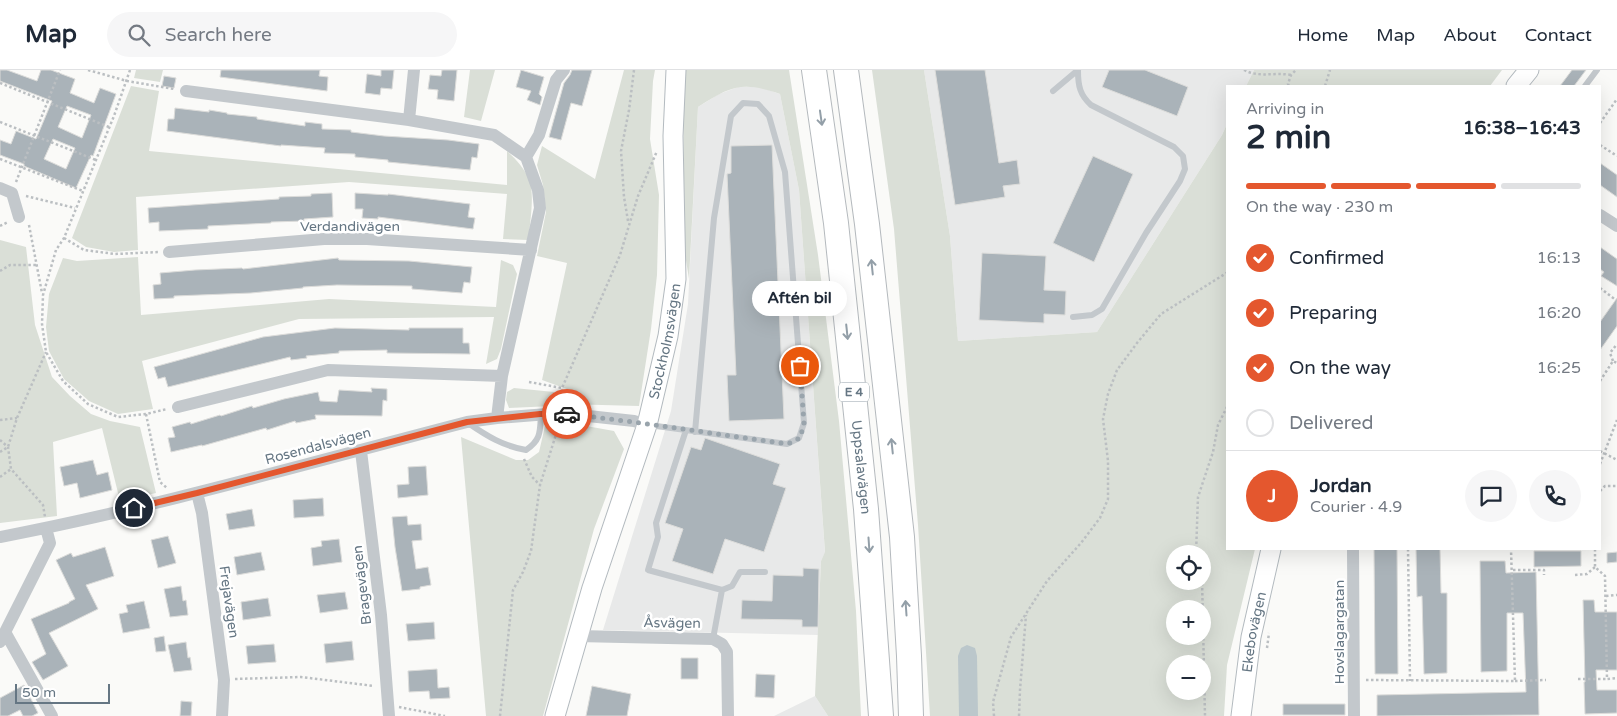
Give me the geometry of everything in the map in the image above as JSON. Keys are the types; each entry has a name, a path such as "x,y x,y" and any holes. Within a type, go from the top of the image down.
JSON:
{"highway":[{"name":"Uppsalavägen","path":"814,70 836,223 866,509 881,716"},
{"name":"E 4","path":"846,70 867,224 900,518 910,656 911,716"},
{"path":"910,656 915,716"}],"main road":[{"name":"Stockholmsvägen","path":"555,716 577,636 647,425 668,336 676,279 673,136 676,70"},
{"path":"1517,85 1529,70"},
{"name":"Ekebovägen","path":"1241,716 1251,637 1271,550"}],"street":[{"path":"409,120 414,70"},
{"path":"526,157 540,135 557,73"},
{"path":"186,91 409,120 494,136 526,157 538,190 540,208 502,376 497,418"},
{"path":"0,188 12,193 19,217"},
{"path":"1601,216 1617,226"},
{"name":"Verdandivägen","path":"169,252 324,238 531,250"},
{"path":"178,407 328,370 502,376"},
{"name":"Rosendalsvägen","path":"0,537 197,493 467,422 540,414 561,414 634,421 647,425"},
{"name":"Bragevägen","path":"361,451 381,616 389,710"},
{"name":"Frejavägen","path":"197,493 202,513 224,680 222,716"},
{"path":"46,528 50,543 2,637 52,716"},
{"name":"Hovslagargatan","path":"1353,550 1354,716"},
{"name":"Åsvägen","path":"577,636 713,639 722,644 728,652 728,716"}],"lane":[{"path":"1053,91 1078,70"},
{"path":"1073,317 1092,315 1102,309 1146,233 1180,181 1185,169 1183,156 1174,147 1091,105 1083,98 1078,86 1078,70"},
{"path":"1586,85 1597,70"},
{"path":"647,425 695,432 788,444 800,438 804,424 786,172 769,116 758,104 743,103 731,116 714,218 695,432"},
{"path":"467,422 491,439 511,447 526,450 535,444 540,430 540,414"},
{"path":"686,430 656,523 658,537 648,570 722,590 732,586 740,572 766,572"},
{"path":"713,639 722,590"}],"path":[{"path":"60,70 12,193 76,208"},
{"path":"88,70 128,81 186,91"},
{"path":"130,70 128,81 64,238 56,250 43,295 42,324 46,352 62,381 88,404 118,417 146,414 178,407"},
{"path":"629,223 624,197 621,152 634,70"},
{"path":"1244,70 1260,75 1274,73 1291,75"},
{"path":"1288,85 1291,75 1296,70"},
{"path":"1324,85 1330,70"},
{"path":"0,83 109,127"},
{"path":"1601,122 1617,99"},
{"path":"0,122 96,160"},
{"path":"1601,146 1617,156"},
{"path":"500,716 513,590 531,550 540,485 560,422 562,388 620,255 629,223 658,148"},
{"path":"0,159 83,191"},
{"path":"19,217 28,222 43,295"},
{"path":"64,238 84,250 115,254 169,252"},
{"path":"0,271 10,265 36,264"},
{"path":"994,716 993,702 1011,637 1047,580 1081,543 1100,518 1108,499 1108,461 1103,419 1108,394 1117,370 1161,314 1226,273"},
{"path":"1601,289 1617,301"},
{"path":"1601,379 1612,361 1610,353 1617,344"},
{"path":"46,352 17,418 8,447 11,469 43,505 46,528"},
{"path":"1612,361 1617,363"},
{"path":"529,382 562,388"},
{"path":"1196,545 1198,497 1213,452 1218,425 1226,409"},
{"path":"146,414 160,482 166,487 170,499"},
{"path":"0,420 17,418"},
{"path":"1601,462 1617,420"},
{"path":"0,440 8,447"},
{"path":"0,452 8,447"},
{"path":"526,450 524,460 532,477 540,485"},
{"path":"1601,451 1617,460"},
{"path":"0,477 11,469"},
{"path":"1601,490 1605,486 1617,486"},
{"path":"1408,550 1410,681"},
{"path":"1511,550 1515,681"},
{"path":"1595,550 1596,567 1605,576 1607,679"},
{"path":"1575,575 1587,574 1596,567"},
{"path":"1512,570 1544,570 1544,575"},
{"path":"1202,590 1206,716"},
{"path":"1606,596 1617,596"},
{"path":"1020,716 1020,690 1026,614"},
{"path":"1266,652 1270,625"},
{"path":"224,680 301,678 388,688"},
{"path":"1578,679 1617,678"},
{"path":"1354,680 1546,680"},
{"path":"389,710 444,716"}],"shaded area":[{"path":"136,70 163,70 160,82 134,78"},
{"path":"470,70 495,70 481,121 464,117"},
{"path":"624,70 655,70 650,139 659,195 657,275 639,406 565,404 567,389 542,380 567,263 537,256 546,212 543,185 537,165 542,146 595,179"},
{"path":"685,70 789,70 818,255 839,421 856,611 861,716 828,716 815,696 821,561 825,552 799,190 780,94 756,88 737,88 719,94 698,107 689,279 685,254 683,98"},
{"path":"872,70 924,70 950,236 958,341 1097,332 1226,126 1226,550 1255,550 1227,665 1224,716 930,716 918,525 894,229"},
{"path":"924,70 1254,70 1246,85 1226,85 1226,126 1222,135 1097,332 958,341 950,236"},
{"path":"1254,70 1502,70 1491,85 1246,85"},
{"path":"131,86 159,91 149,151 507,185 507,151 522,167 531,185 532,209 528,240 503,239 507,194 349,182 136,197 138,250 114,252 86,247 72,238"},
{"path":"738,87 760,87 780,94 799,190 825,553 821,561 818,635 603,630 671,411 688,304 698,107 719,94"},
{"path":"0,240 26,247 35,325 52,377 91,414 110,421 140,427 156,493 120,501 102,428 53,442 57,516 0,523"},
{"path":"138,257 141,315 329,299 496,307 501,260 513,265 517,274 501,349 497,359 486,364 494,317 299,319 142,361 153,409 118,414 89,401 64,379 49,351 46,327 49,294 63,258 77,261"},
{"path":"514,388 554,392 553,406 509,408 506,400 507,392"},
{"path":"546,422 564,422 614,431 624,449 594,529 543,716 486,716 461,437 516,460 528,460 539,452"},
{"path":"967,645 975,648 977,656 978,716 959,716 958,656 961,648"},
{"path":"815,696 828,716 774,716"}],"building":[{"path":"0,70 7,70 37,81 41,70 51,70 75,79 70,93 94,103 100,88 116,94 93,156 91,155 76,188 0,155 0,140 11,144 16,131 36,139 52,101 0,81","holes":["67,106 91,115 82,138 58,127","53,139 75,148 66,169 44,159"]},
{"path":"221,70 320,70 319,76 328,77 327,91 220,77"},
{"path":"381,70 394,70 392,89 381,88 380,95 365,93 367,74 381,76"},
{"path":"442,70 457,70 454,101 437,99 438,90 428,89 430,75 441,76"},
{"path":"521,70 544,77 539,94 542,97 540,105 527,100 531,91 516,87"},
{"path":"572,70 592,70 582,106 571,103 561,140 549,137 564,83"},
{"path":"935,70 985,70 999,163 1017,160 1020,184 1003,186 1005,197 955,205"},
{"path":"1109,70 1145,70 1188,87 1177,116 1102,87"},
{"path":"1572,70 1586,70 1575,85 1561,85"},
{"path":"164,76 176,78 174,88 162,86"},
{"path":"175,108 209,112 209,110 305,126 305,122 322,124 322,129 351,130 351,132 384,136 479,144 477,158 472,157 470,170 388,162 388,160 355,157 355,154 324,153 325,148 281,146 167,131 168,119 174,119"},
{"path":"772,145 784,419 729,421 727,375 736,375 727,174 731,173 731,146"},
{"path":"1093,156 1133,174 1094,262 1053,243"},
{"path":"1601,164 1617,175 1617,197 1601,186"},
{"path":"332,193 333,217 304,219 304,221 208,226 208,229 159,231 159,222 149,223 148,208 279,199 279,197"},
{"path":"355,193 388,194 470,204 468,217 475,218 473,229 378,217 378,219 362,218 363,209 355,209"},
{"path":"1601,248 1617,259 1617,286 1601,276 1604,272 1601,270"},
{"path":"982,253 1046,256 1044,290 1066,291 1065,315 1044,314 1044,323 979,320"},
{"path":"338,258 339,260 409,261 472,267 470,283 464,282 462,293 412,289 412,286 337,285 154,299 153,285 161,284 160,273 243,269"},
{"path":"1617,298 1617,326 1601,349 1601,321"},
{"path":"335,328 409,330 409,328 463,328 463,343 469,343 470,354 387,353 387,350 339,351 339,353 306,356 307,358 291,360 290,357 168,387 165,377 158,379 154,367 263,337"},
{"path":"371,388 387,389 387,401 383,400 382,416 315,415 316,419 296,423 295,421 267,430 266,428 202,446 171,452 168,438 175,437 172,427 190,422 191,424 252,406 253,408 318,392 320,401 337,402 339,390 372,392"},
{"path":"705,438 780,464 773,484 786,488 764,552 725,539 713,574 672,561 683,529 665,523 691,447 701,450"},
{"path":"93,460 97,475 108,472 112,490 80,498 77,483 64,486 60,467"},
{"path":"426,466 428,495 398,498 397,485 409,484 408,467"},
{"path":"323,498 324,516 294,518 293,500"},
{"path":"252,509 255,526 229,530 226,514"},
{"path":"407,516 408,525 421,524 422,540 412,541 416,569 428,567 431,585 420,587 420,589 402,591 392,517"},
{"path":"168,536 176,563 158,568 151,540"},
{"path":"339,539 342,562 313,566 311,548 322,546 321,541"},
{"path":"105,547 114,576 86,585 98,609 49,633 68,666 43,680 32,662 46,654 31,619 75,599 56,560 71,553 73,557"},
{"path":"1374,550 1397,550 1398,674 1375,674"},
{"path":"1416,550 1440,550 1441,593 1447,593 1447,673 1424,674 1422,596 1417,597"},
{"path":"1534,551 1581,551 1581,566 1534,567"},
{"path":"261,552 265,570 237,575 234,557"},
{"path":"1617,552 1617,562 1607,563 1607,553"},
{"path":"1480,561 1505,561 1506,573 1536,572 1539,715 1377,716 1377,695 1526,692 1523,613 1507,613 1507,671 1481,672"},
{"path":"803,568 819,569 818,627 802,627 802,620 741,619 742,600 772,601 773,575 803,576"},
{"path":"181,586 183,601 186,600 188,615 170,617 164,589"},
{"path":"345,592 348,609 320,613 317,595"},
{"path":"268,598 271,616 243,620 241,602"},
{"path":"1583,600 1594,600 1595,612 1617,612 1617,670 1596,670 1597,690 1617,690 1617,713 1585,714"},
{"path":"144,601 150,628 123,633 119,614 128,612 126,605"},
{"path":"434,622 435,639 408,641 406,624"},
{"path":"164,636 166,651 156,652 154,638"},
{"path":"352,641 354,660 326,663 324,644"},
{"path":"186,642 192,670 174,672 168,645"},
{"path":"274,644 276,662 248,664 246,646"},
{"path":"681,658 698,658 698,679 681,679"},
{"path":"437,669 438,688 449,687 450,698 430,699 429,691 409,692 408,671"},
{"path":"756,674 775,675 774,698 755,697"},
{"path":"24,685 38,713 32,716 23,716 20,710 8,716 0,716 0,698"},
{"path":"592,686 631,694 627,716 586,716"},
{"path":"181,701 192,702 191,716 180,716"},
{"path":"1283,704 1345,704 1345,715 1283,715"}],"way so far":[{"path":"567,414 634,421 647,425 788,444 800,438 804,424 800,366"}],"place":[{"name":"Aftén bil","path":"800,366"}],"route":[{"path":"134,508 361,451 467,422 540,414 567,414"}]}
